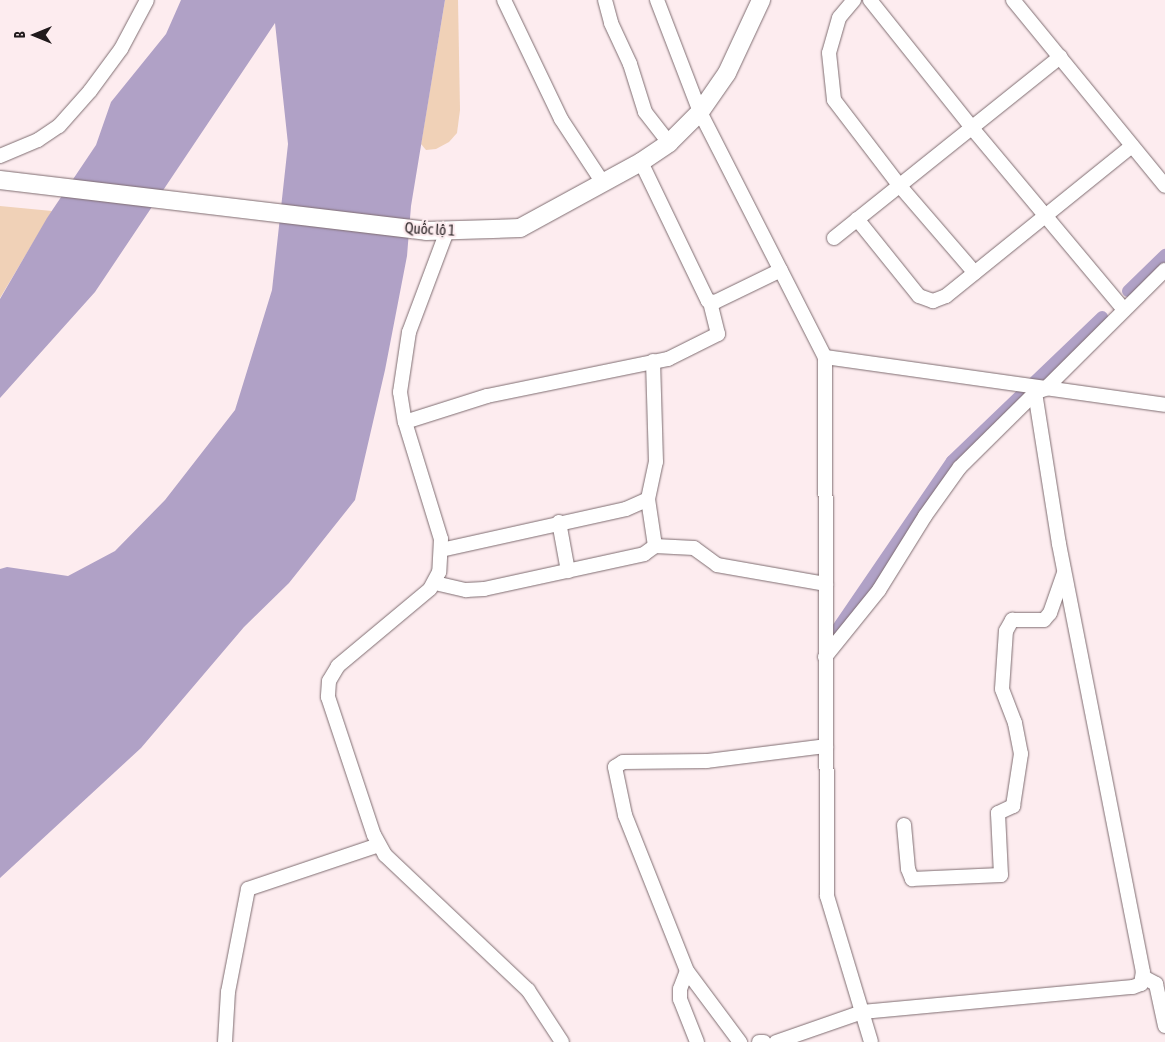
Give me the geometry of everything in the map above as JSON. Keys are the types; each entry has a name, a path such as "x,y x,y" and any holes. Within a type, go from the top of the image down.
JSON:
{"main road":[{"name":"Quốc lộ 1","path":"0,180 426,231 520,228 641,162 669,142 700,112 727,73 761,0"}],"street":[{"path":"0,156 38,140 58,126 90,91 121,49 147,0"},
{"path":"504,0 561,119 603,183"},
{"path":"605,0 611,24 630,64 645,112 669,142"},
{"path":"657,0 700,112 825,357 827,896 866,1012 871,1042"},
{"path":"854,0 839,18 829,53 834,100 899,185 975,273"},
{"path":"870,0 972,128 1124,310"},
{"path":"1013,0 1165,186"},
{"path":"834,238 1060,57"},
{"path":"857,219 919,296 933,301 946,296 1132,146"},
{"path":"405,422 487,396 668,359 718,334 710,302 641,162"},
{"path":"447,231 409,332 400,392 405,422 441,550 435,583 338,666 329,681 328,697 379,845 396,866 528,990 562,1042"},
{"path":"710,302 781,270"},
{"path":"825,657 879,590 925,516 960,467 1034,389 1124,310 1165,270"},
{"path":"825,357 1034,389 1165,405"},
{"path":"653,361 656,462 648,499 655,546"},
{"path":"776,1042 866,1012 1133,988 1141,984 1142,977 1064,573 1034,389"},
{"path":"441,550 558,522 626,509 648,499"},
{"path":"558,522 568,571"},
{"path":"435,583 476,590 644,554 655,546 694,548 717,565 826,584"},
{"path":"904,824 908,869 912,879 1002,875 998,813 1013,806 1021,754 1015,723 1002,689 1006,631 1012,620 1044,620 1050,613 1064,573"},
{"path":"740,1042 687,971 625,815 615,767 624,762 706,761 826,746"},
{"path":"225,1042 228,992 248,889 379,845"},
{"path":"687,971 680,992 697,1042"},
{"path":"1142,977 1156,984 1165,1026"},
{"path":"759,1042 764,1042"}],"shaded area":[{"path":"181,0 445,0 411,206 407,256 385,370 355,500 289,583 244,627 141,748 0,878 0,569 7,567 68,576 115,551 165,500 235,410 272,290 288,144 275,23 95,292 0,398 0,299 47,218 96,145 111,102 166,34"},
{"path":"445,0 458,0 460,110 457,133 449,142 436,149 426,150 421,144"},
{"path":"0,206 52,211 0,298"}],"waterway":[{"path":"1128,291 1165,255"},
{"path":"834,634 952,461 1102,317"}]}
